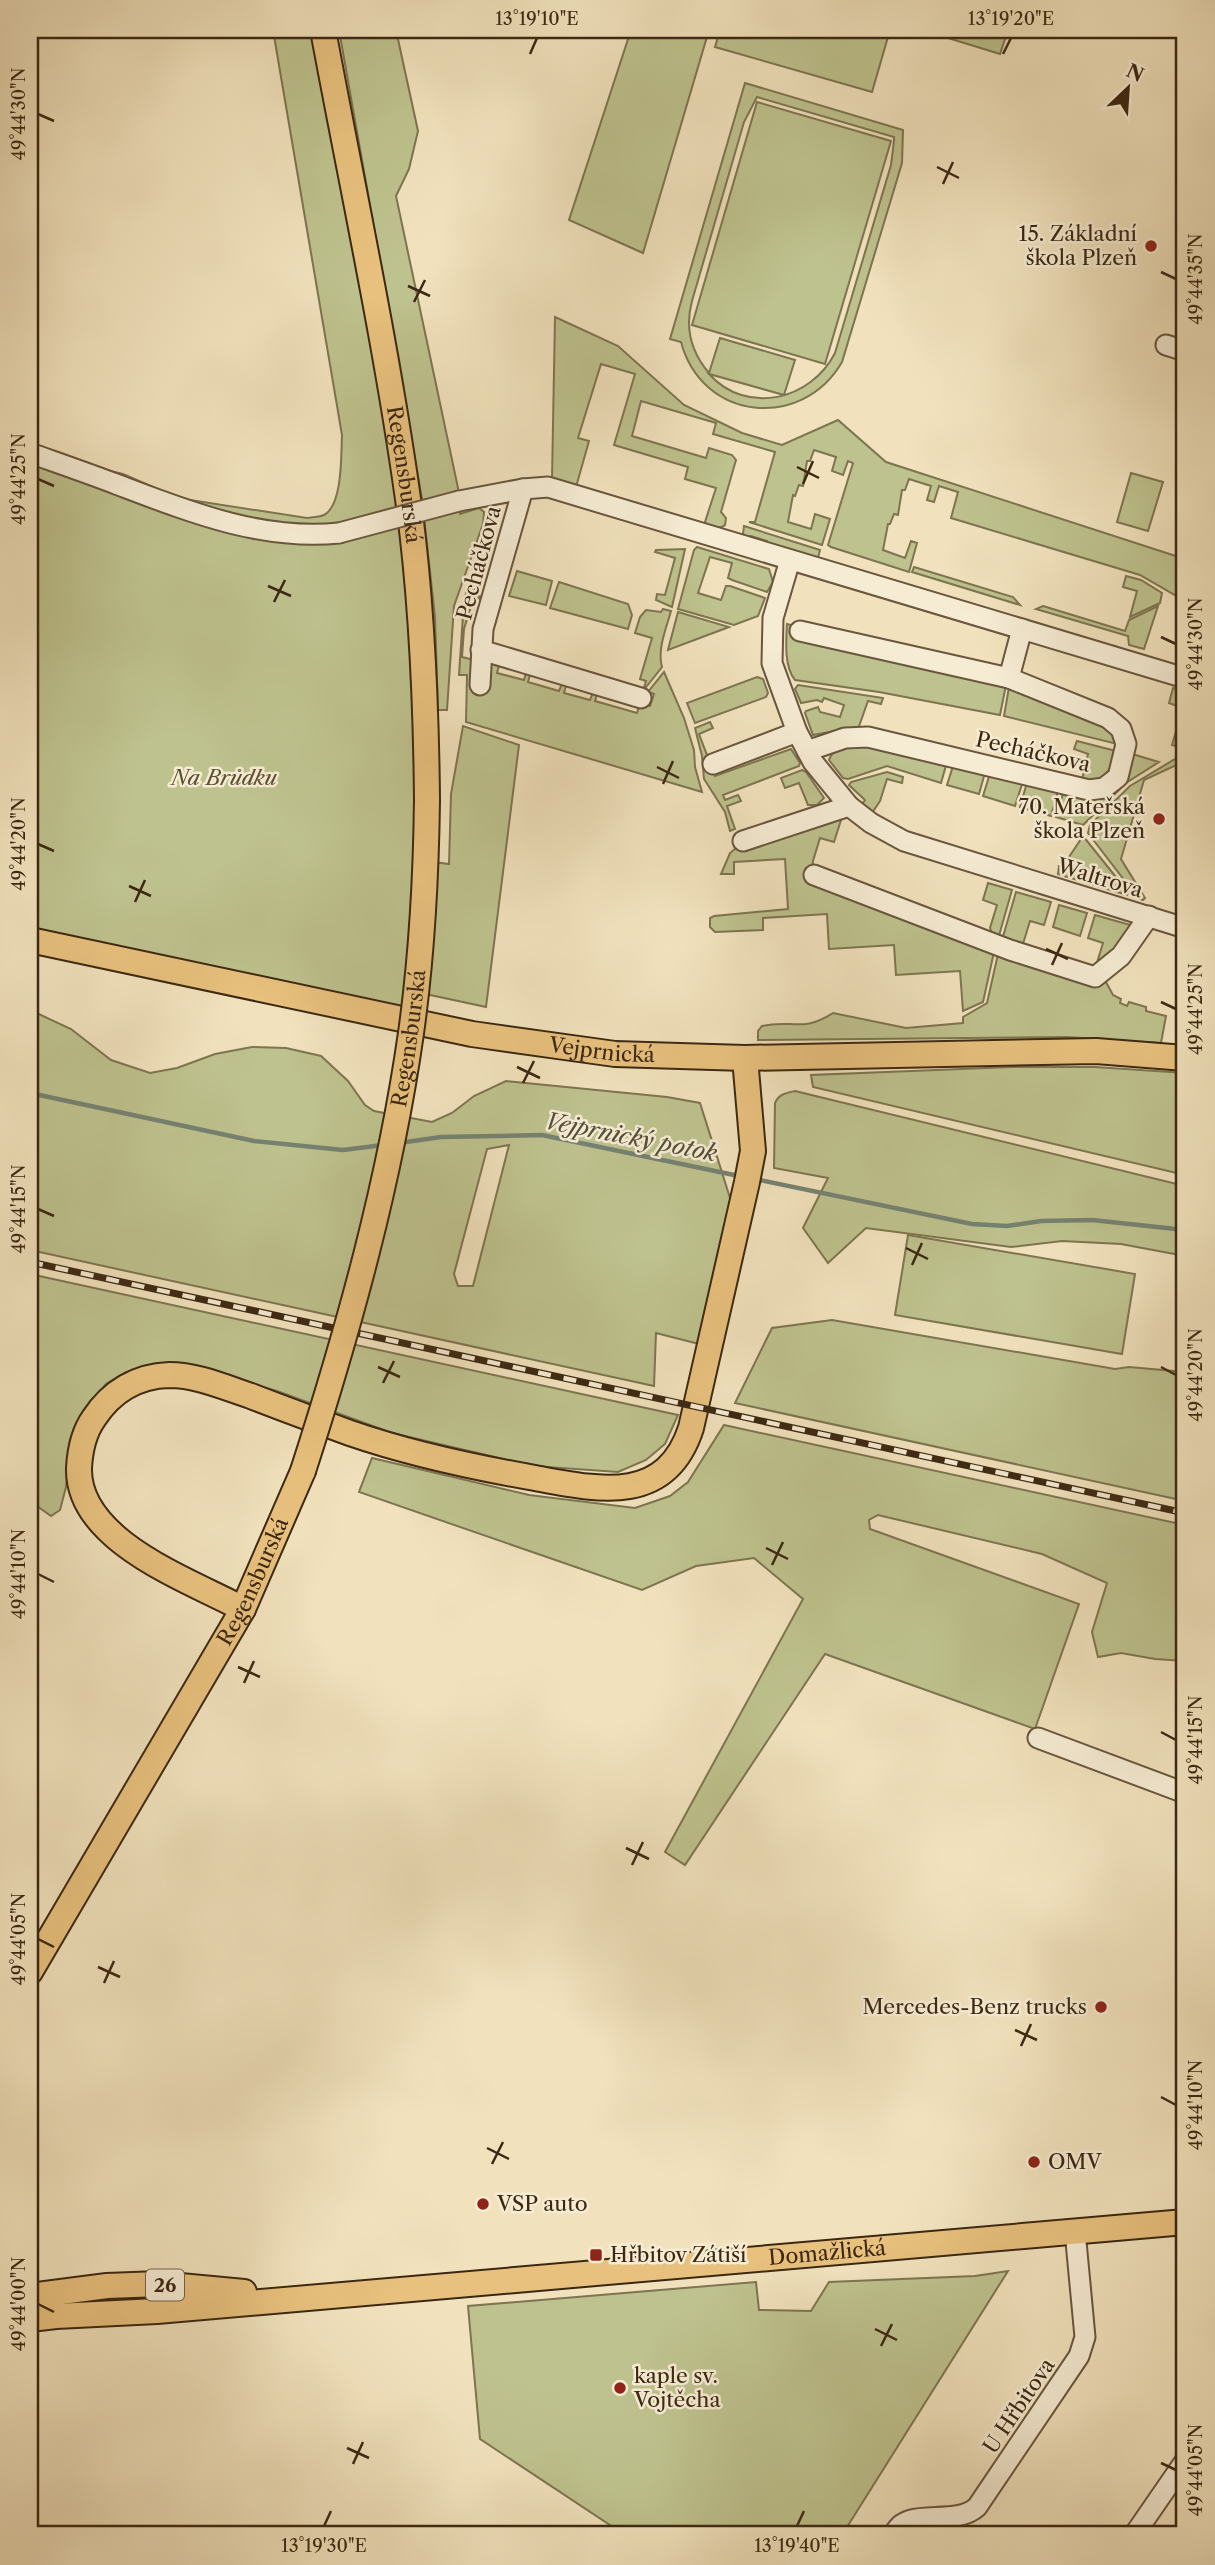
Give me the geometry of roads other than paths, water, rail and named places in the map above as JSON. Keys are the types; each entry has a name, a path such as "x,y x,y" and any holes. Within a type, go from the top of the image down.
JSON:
{"main road":[{"name":"Regensburská","path":"30,1972 243,1609 303,1471 347,1325 393,1133 411,1035 425,878 427,800 423,644 408,499 393,404 323,30"},
{"name":"Vejprnická","path":"30,940 519,1041 615,1054 745,1058 1097,1051 1185,1059"},
{"path":"243,1609 141,1556 116,1538 92,1511 79,1477 79,1459 89,1425 113,1395 130,1384 149,1377 185,1376 211,1382 419,1455 492,1471 603,1489 648,1482 664,1472 686,1443 741,1209 753,1151 745,1058"},
{"name":"Domažlická","path":"30,2319 1185,2222"},
{"name":"Domažlická","path":"30,2295 107,2286 159,2284 301,2297"}],"street":[{"path":"1166,345 1185,351"},
{"path":"30,453 200,516 281,534 311,536 339,533 459,501 548,487 1185,677"},
{"name":"Pecháčkova","path":"480,685 483,629 523,489"},
{"name":"Waltrova","path":"790,560 773,618 772,663 797,732 807,751 849,806 870,823 904,841 1185,928"},
{"path":"1009,678 1023,629"},
{"name":"Pecháčkova","path":"800,631 1009,678 1108,718 1121,729 1126,744 1118,777 1104,788 1089,790 868,737 845,738 807,751"},
{"name":"Pecháčkova","path":"481,650 641,698"},
{"path":"713,764 797,732"},
{"path":"743,841 849,806"},
{"path":"814,875 1010,950 1095,977 1121,956 1149,916"},
{"path":"1038,1738 1185,1793"},
{"name":"U Hřbitova","path":"894,2535 898,2526 910,2519 957,2517 978,2507 1079,2357 1085,2337 1075,2231"},
{"path":"1134,2535 1185,2461"}],"waterway":[{"name":"Vejprnický potok","path":"30,1093 254,1141 343,1150 383,1145"},
{"name":"Vejprnický potok","path":"399,1143 441,1137 542,1135 739,1176"},
{"name":"Vejprnický potok","path":"755,1179 972,1224 1007,1226 1041,1221 1092,1220 1185,1230"}],"railway":[{"path":"30,1262 1185,1513"}],"place":[{"name":"15. Základní škola Plzeň","path":"1151,246"},
{"name":"70. Mateřská škola Plzeň","path":"1159,819"},
{"name":"Mercedes-Benz trucks","path":"1101,2007"},
{"name":"OMV","path":"1034,2162"},
{"name":"VSP auto","path":"483,2204"},
{"name":"Hřbitov Zátiší","path":"596,2255"},
{"name":"kaple sv. Vojtěcha","path":"620,2388"}],"park label":[{"name":"Na Brůdku","path":"224,778"}]}
